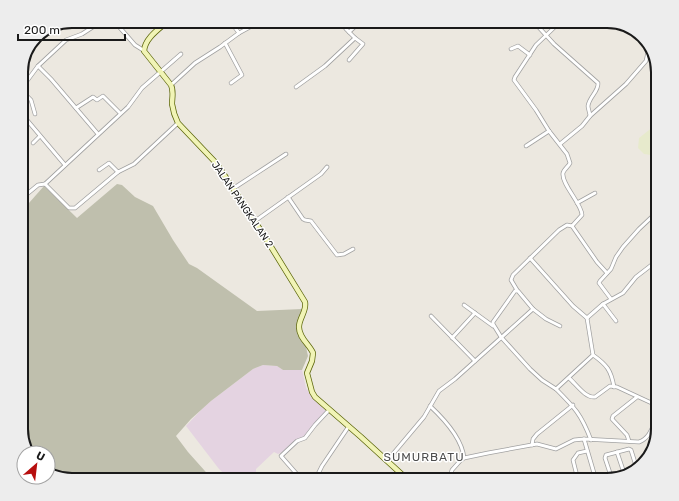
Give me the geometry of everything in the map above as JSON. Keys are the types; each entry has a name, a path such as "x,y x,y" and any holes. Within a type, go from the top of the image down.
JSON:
{"street":[{"path":"28,80 38,66 66,40 82,34 91,28"},
{"path":"120,28 135,45 143,50 171,85 195,63 248,28"},
{"path":"143,50 152,36 161,28"},
{"path":"235,28 239,33"},
{"path":"346,28 362,44 349,60"},
{"path":"349,32 353,28"},
{"path":"540,28 598,83 597,89 588,106 590,116"},
{"path":"554,28 536,45 514,80 549,131 567,154 570,163 563,172 563,175 570,192 582,212 580,219 572,226"},
{"path":"296,87 325,66 355,38"},
{"path":"225,43 242,75 231,83"},
{"path":"511,48 518,46 530,55"},
{"path":"28,193 38,185 45,184 128,107 138,92 181,54"},
{"path":"560,144 582,126 590,116 626,84 646,61 647,56"},
{"path":"38,66 98,134"},
{"name":"JALAN PANGKALAN 2","path":"171,85 173,109 178,123 217,164 234,188 305,302 306,306 299,325 303,340 313,354 307,373 314,395 329,410"},
{"path":"76,108 93,97 97,100 103,96 120,113"},
{"path":"28,97 31,100 34,114"},
{"path":"28,121 65,165"},
{"path":"45,184 69,208 75,208 118,172 134,164 178,123"},
{"path":"526,146 549,131"},
{"path":"33,143 40,136"},
{"path":"234,188 286,154"},
{"path":"99,170 109,163 118,172"},
{"path":"255,221 321,174 327,167"},
{"path":"577,204 595,193"},
{"path":"288,197 303,219 311,221 337,255 344,254 353,249"},
{"path":"611,299 599,283 611,269 616,257 623,247 639,228 651,217"},
{"path":"560,326 546,319 533,309 516,290 511,278 530,258 567,224 572,226 596,262 607,273"},
{"path":"530,258 573,306 587,318 593,355 608,368 614,387"},
{"path":"587,318 603,304 623,292 636,277 651,265"},
{"path":"493,326 493,322 516,290"},
{"path":"603,304 616,321"},
{"path":"464,305 493,326 537,376 556,389 573,405 584,421 591,440"},
{"path":"387,461 424,417 439,391 502,338 533,309"},
{"path":"452,338 475,313"},
{"path":"431,316 475,361"},
{"path":"556,389 593,355"},
{"path":"569,378 585,394 592,398 595,398 610,386 651,402"},
{"path":"629,442 626,435 612,419 613,416 637,397"},
{"path":"532,445 533,439 537,434 573,405"},
{"path":"430,406 447,424 462,446 464,458"},
{"path":"296,473 281,456 297,441 305,438 329,410 349,426 400,473"},
{"path":"318,473 349,426"},
{"path":"451,473 452,470 464,458 537,444 556,449 574,440 584,439 639,442 646,439 651,429"},
{"path":"584,439 593,473"},
{"path":"610,473 604,456 606,455 630,449 635,463"},
{"path":"576,473 573,460 578,453 587,451"},
{"path":"617,452 623,469"}],"shaded area":[{"path":"651,129 651,155 644,154 638,148 639,138"},
{"path":"117,184 122,185 135,197 153,206 189,264 197,268 257,311 302,309 298,320 297,330 306,347 308,356 302,370 283,370 277,366 263,365 253,369 211,401 191,419 176,436 207,473 67,473 56,470 56,445 32,445 28,431 28,204 44,186 77,218"},
{"path":"263,365 277,366 283,370 302,370 306,388 312,397 327,412 311,428 304,438 285,451 278,454 274,452 256,469 256,473 223,473 186,426 211,401 253,369"}],"district":[{"name":"SUMURBATU","path":"424,457"}]}
